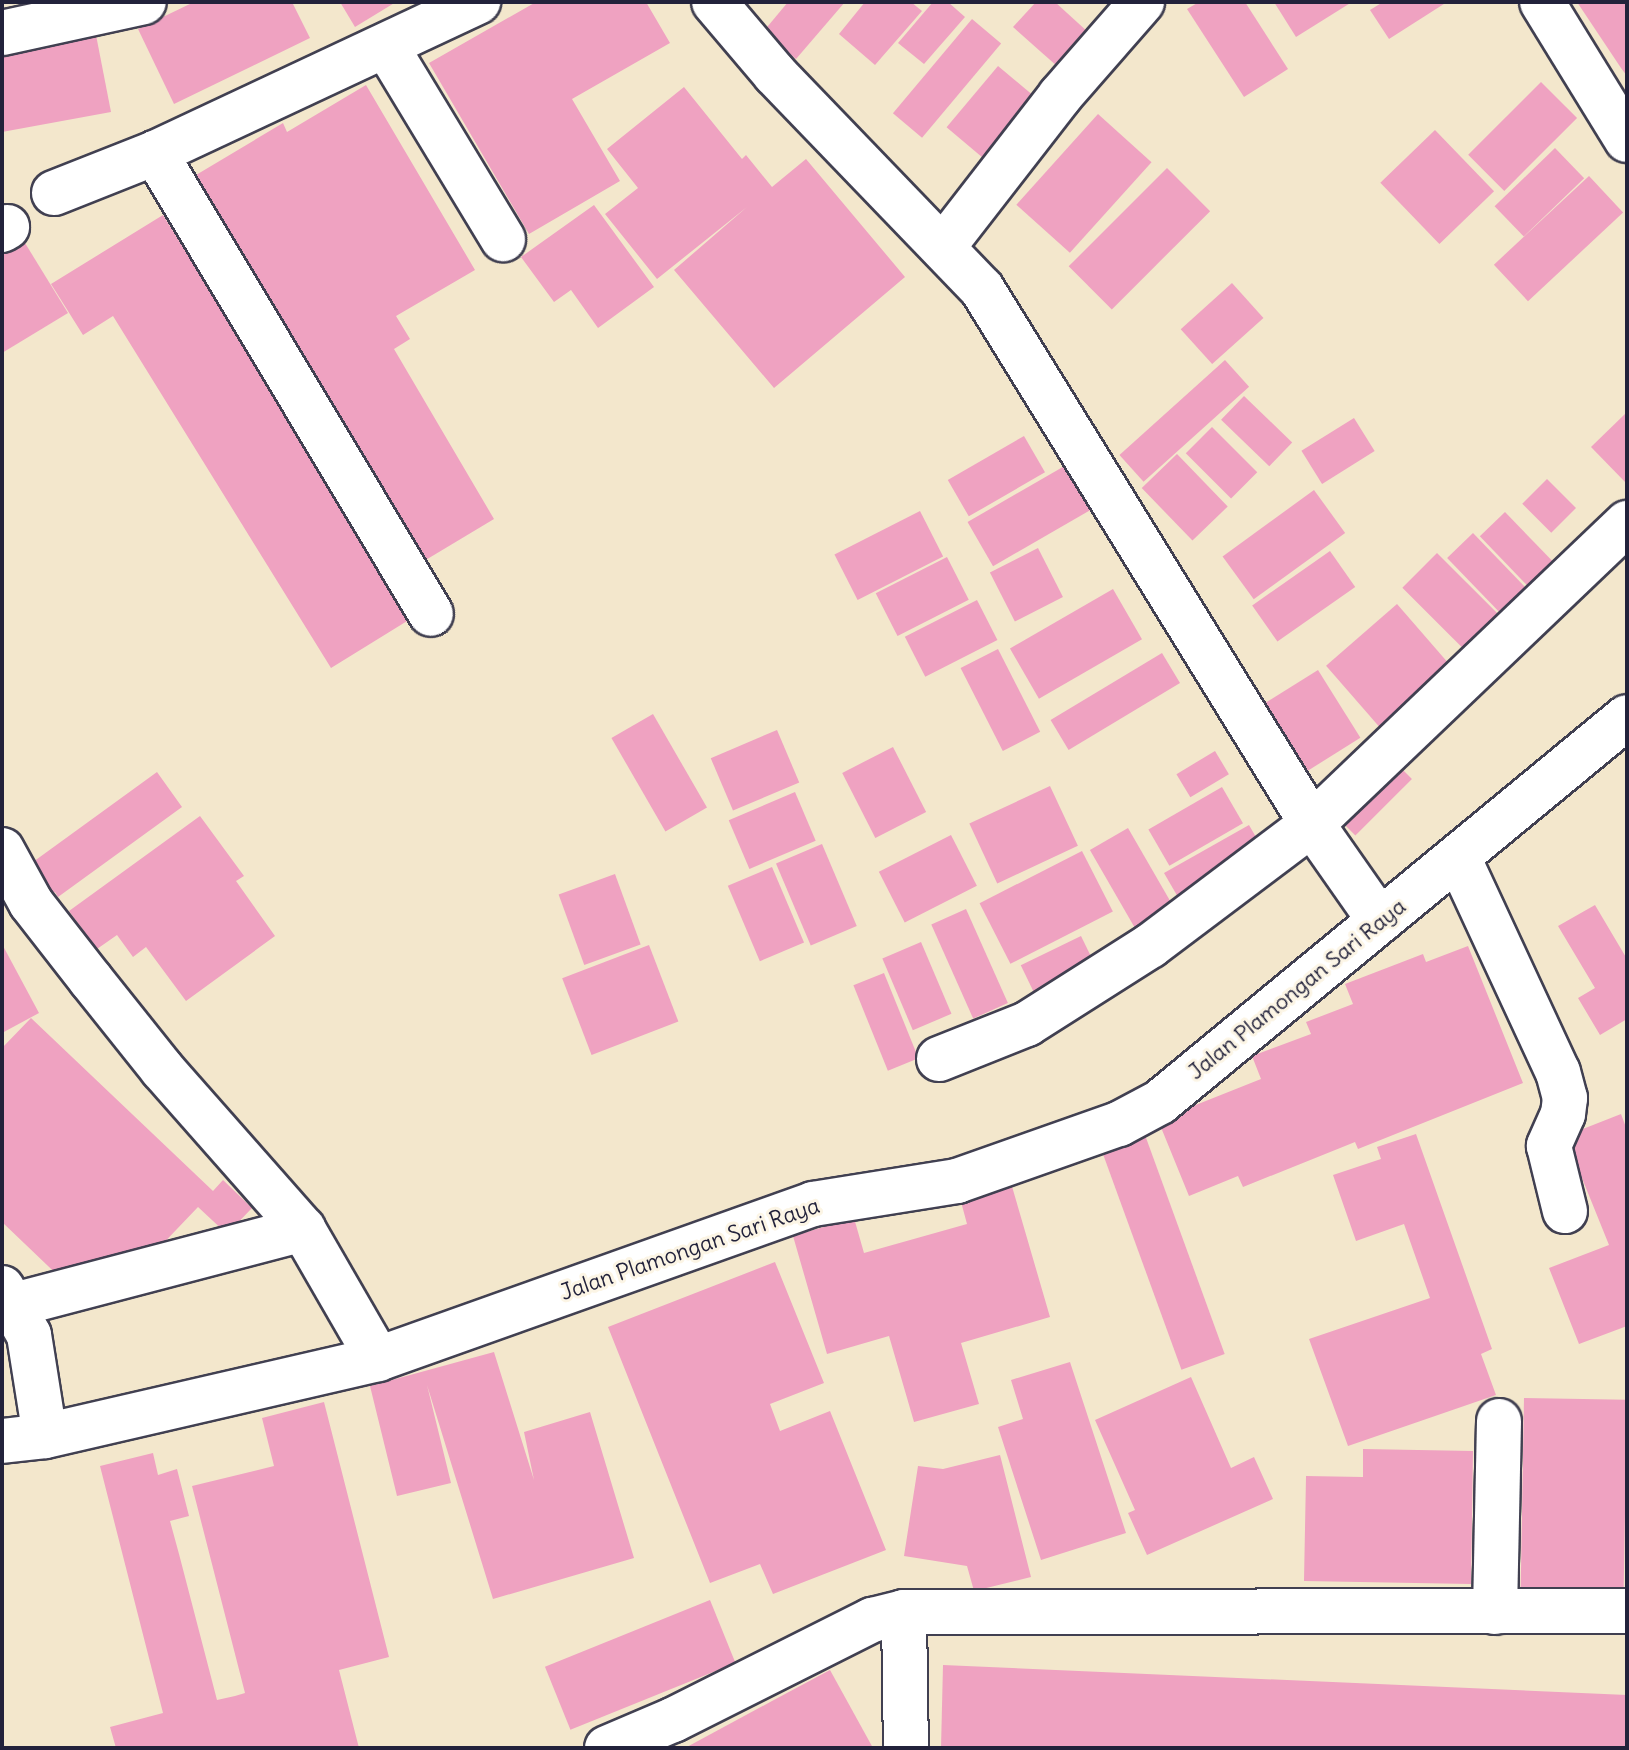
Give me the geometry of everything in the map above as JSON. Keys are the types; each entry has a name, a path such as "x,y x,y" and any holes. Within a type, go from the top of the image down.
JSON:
{"street":[{"path":"2,33 144,2"},
{"path":"54,193 155,153 478,2"},
{"path":"714,2 775,74 982,289 1312,824 1380,921"},
{"path":"943,247 1060,96 1142,2"},
{"path":"1542,2 1627,140"},
{"path":"386,46 503,239"},
{"path":"155,153 431,614"},
{"path":"939,1059 1027,1024 1150,946 1312,824 1627,523"},
{"name":"Jalan Plamongan Sari Raya","path":"2,1441 41,1415 378,1359 813,1204 957,1181 1119,1124 1160,1102 1627,717"},
{"path":"2,850 31,903 91,980 162,1069 303,1229 378,1359"},
{"path":"1458,857 1558,1072 1565,1098 1563,1114 1549,1146 1565,1211"},
{"path":"41,1415 15,1309 303,1229"},
{"path":"1495,1612 1499,1421"},
{"path":"607,1748 673,1720 872,1620 904,1612 1627,1611"},
{"path":"904,1612 906,1748"}],"building":[{"path":"194,2 292,2 310,38 174,104 138,29"},
{"path":"340,2 396,2 355,27"},
{"path":"536,2 646,2 670,43 572,99 620,181 529,234 429,63"},
{"path":"788,2 845,2 796,59 763,32"},
{"path":"865,2 911,2 922,11 875,65 839,34"},
{"path":"933,2 948,2 965,17 924,64 898,43"},
{"path":"1036,2 1055,2 1089,33 1058,67 1013,27"},
{"path":"1199,2 1245,2 1288,69 1244,97 1187,9"},
{"path":"1274,2 1352,2 1296,37"},
{"path":"1383,2 1447,2 1389,39 1370,10"},
{"path":"1577,2 1627,2 1627,76 1621,68"},
{"path":"972,19 1001,43 922,138 893,113"},
{"path":"96,35 111,112 2,132 2,52"},
{"path":"998,66 1040,101 989,163 947,127"},
{"path":"1541,82 1577,118 1504,191 1468,155"},
{"path":"366,85 475,270 396,316 410,339 394,349 494,519 424,561 196,175 283,123 287,132"},
{"path":"684,87 742,159 746,155 772,187 806,159 905,277 774,388 674,270 747,207 657,279 605,214 638,188 607,149"},
{"path":"1098,114 1152,162 1070,253 1016,205"},
{"path":"1435,130 1494,191 1439,244 1380,183"},
{"path":"1555,148 1584,178 1524,237 1495,206"},
{"path":"1167,168 1210,211 1112,309 1069,266"},
{"path":"1589,176 1623,213 1528,301 1494,265"},
{"path":"594,205 654,287 598,328 571,290 554,302 521,257"},
{"path":"163,215 412,618 331,668 113,316 83,335 51,284"},
{"path":"17,230 68,313 2,353 2,240"},
{"path":"1232,283 1263,318 1212,364 1181,329"},
{"path":"1225,360 1249,387 1144,482 1119,455"},
{"path":"1244,396 1292,443 1269,466 1221,420"},
{"path":"1627,412 1627,484 1591,447"},
{"path":"1354,418 1375,451 1322,484 1301,451"},
{"path":"1212,427 1257,472 1231,498 1186,453"},
{"path":"1024,436 1045,472 969,516 948,480"},
{"path":"1177,454 1228,507 1192,541 1142,488"},
{"path":"1068,464 1094,508 993,566 968,522"},
{"path":"1547,479 1576,508 1551,533 1522,504"},
{"path":"1314,490 1345,533 1254,599 1223,556"},
{"path":"920,511 943,556 858,600 834,555"},
{"path":"1505,512 1560,569 1535,593 1480,536"},
{"path":"1473,533 1530,592 1504,617 1447,558"},
{"path":"1038,548 1063,597 1015,622 990,573"},
{"path":"1330,551 1355,587 1277,642 1252,605"},
{"path":"1437,553 1510,626 1475,660 1402,588"},
{"path":"947,557 969,600 898,636 876,593"},
{"path":"1113,589 1142,639 1039,699 1010,648"},
{"path":"977,600 997,640 925,677 905,637"},
{"path":"1397,604 1455,670 1384,732 1326,666"},
{"path":"998,649 1040,732 1003,751 961,668"},
{"path":"1162,653 1180,683 1069,750 1051,720"},
{"path":"1318,670 1360,738 1308,771 1265,703"},
{"path":"653,714 707,808 665,832 611,738"},
{"path":"777,730 799,782 733,811 711,758"},
{"path":"893,747 926,812 875,838 842,773"},
{"path":"1215,751 1229,774 1190,797 1176,774"},
{"path":"1390,757 1412,779 1355,835 1333,814"},
{"path":"157,772 182,807 58,897 55,892 40,902 26,884 40,873 33,862"},
{"path":"1050,786 1078,846 997,883 969,824"},
{"path":"1222,787 1243,823 1169,866 1148,829"},
{"path":"795,792 816,841 749,869 729,820"},
{"path":"200,816 244,876 236,881 275,936 186,1001 146,947 133,957 117,935 97,949 69,911"},
{"path":"1249,825 1264,851 1182,904 1164,873"},
{"path":"1128,828 1176,910 1137,932 1090,850"},
{"path":"951,835 977,886 905,923 879,872"},
{"path":"822,844 857,926 811,945 776,864"},
{"path":"1082,851 1113,912 1010,964 980,903"},
{"path":"772,867 804,942 760,961 728,886"},
{"path":"615,874 641,944 584,965 559,895"},
{"path":"1595,905 1627,959 1627,1019 1600,1035 1578,998 1595,988 1558,926"},
{"path":"966,909 1008,1003 973,1019 931,924"},
{"path":"1081,936 1097,969 1037,999 1021,965"},
{"path":"921,942 951,1014 913,1030 882,958"},
{"path":"2,944 39,1013 2,1033"},
{"path":"649,945 678,1022 592,1055 562,978"},
{"path":"1468,946 1523,1083 1358,1149 1355,1142 1243,1187 1238,1176 1189,1196 1158,1120 1261,1079 1252,1056 1311,1034 1306,1022 1353,1004 1345,984 1423,954 1426,962"},
{"path":"884,973 918,1058 888,1071 853,985"},
{"path":"31,1018 213,1191 223,1180 252,1208 227,1234 198,1207 155,1252 70,1287 2,1222 2,1048"},
{"path":"1621,1114 1627,1130 1627,1326 1579,1344 1549,1268 1609,1245 1565,1136"},
{"path":"1416,1134 1492,1349 1481,1354 1496,1395 1348,1446 1309,1339 1430,1298 1404,1224 1356,1241 1333,1175 1381,1159 1377,1147"},
{"path":"1145,1135 1225,1354 1181,1370 1102,1151"},
{"path":"1011,1183 1050,1317 961,1343 979,1404 914,1422 889,1336 827,1354 793,1236 854,1218 864,1253 967,1224 960,1198"},
{"path":"775,1262 824,1383 770,1404 780,1431 830,1411 886,1550 773,1594 760,1564 710,1583 608,1327"},
{"path":"494,1352 534,1480 524,1432 590,1412 634,1558 493,1599 427,1385 451,1483 397,1496 370,1386"},
{"path":"1070,1362 1126,1533 1041,1560 998,1427 1023,1419 1011,1380"},
{"path":"1191,1377 1231,1468 1254,1457 1273,1499 1147,1555 1128,1513 1135,1510 1095,1420"},
{"path":"1524,1398 1627,1400 1624,1590 1521,1588"},
{"path":"324,1402 389,1657 339,1670 359,1748 116,1748 110,1727 163,1713 100,1466 153,1453 158,1475 177,1469 189,1516 170,1521 217,1700 235,1696 245,1693 192,1486 274,1466 262,1418"},
{"path":"1363,1449 1473,1451 1471,1584 1304,1581 1306,1476 1363,1477"},
{"path":"1000,1455 1031,1577 974,1591 967,1566 904,1556 918,1466 943,1469"},
{"path":"710,1600 735,1663 570,1730 545,1667"},
{"path":"943,1665 1627,1695 1627,1748 941,1748"},
{"path":"830,1670 873,1748 685,1748 772,1701"}]}
